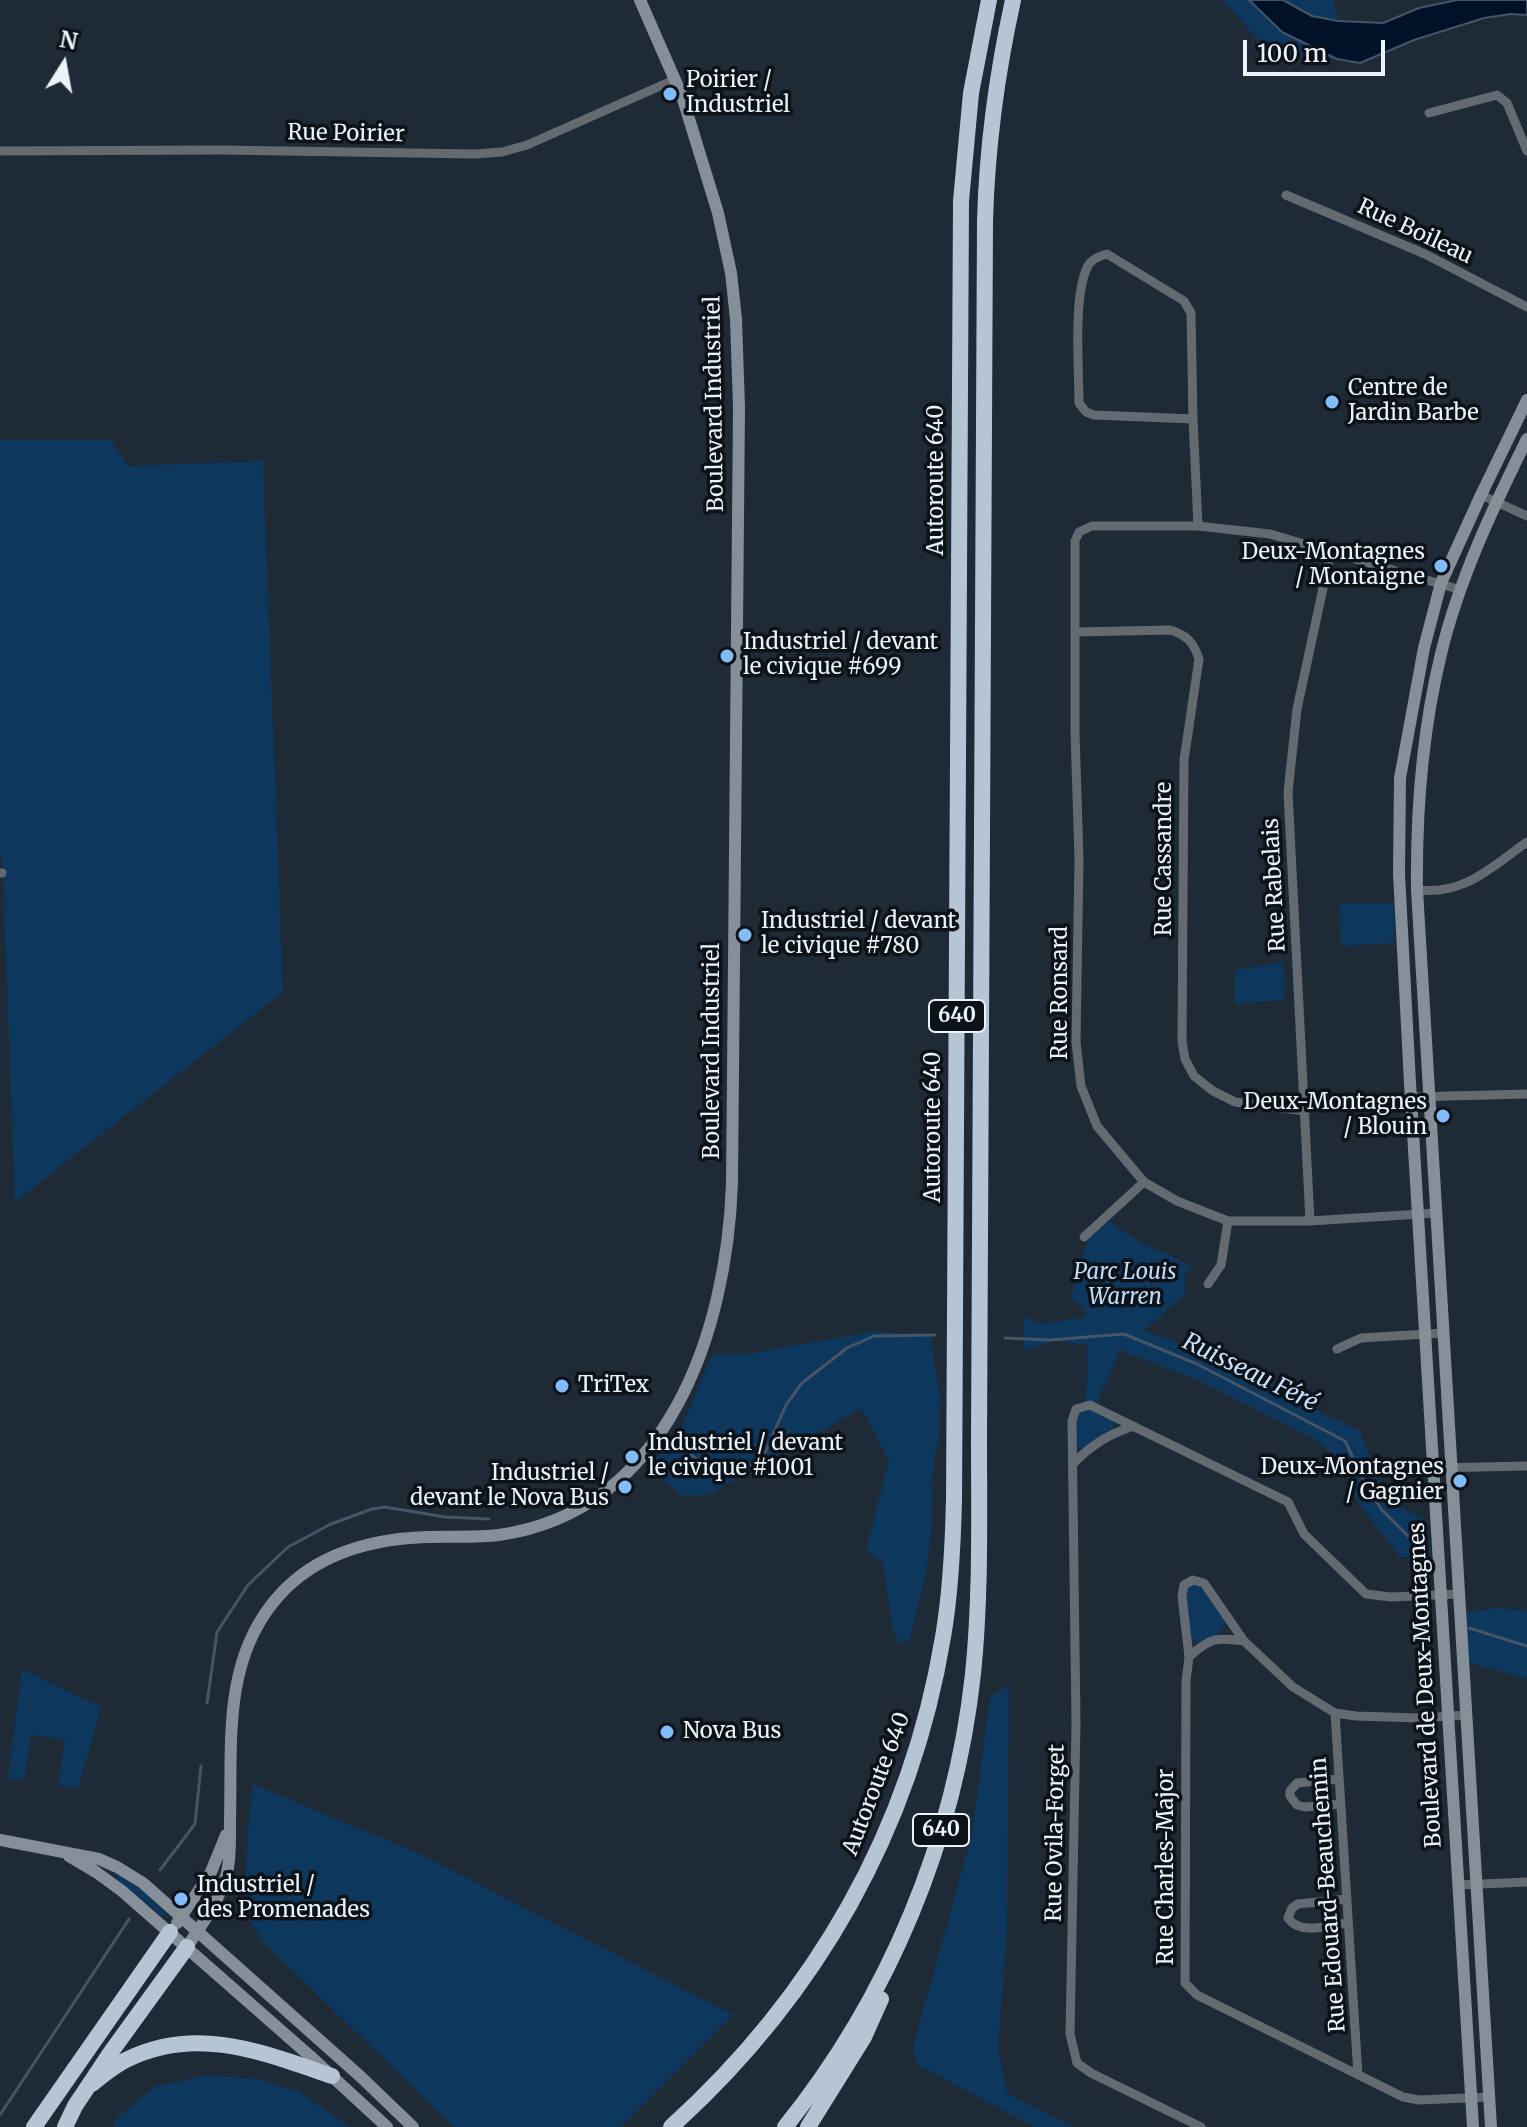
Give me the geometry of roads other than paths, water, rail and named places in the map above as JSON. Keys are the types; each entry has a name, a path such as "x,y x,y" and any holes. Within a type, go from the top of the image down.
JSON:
{"highway":[{"name":"Autoroute 640","path":"671,2127 722,2079 761,2035 818,1959 854,1900 911,1770 930,1702 943,1637 950,1585 954,1498 961,228 969,107 989,0"},
{"name":"640","path":"785,2127 835,2072 858,2034 909,1918 939,1837 951,1793 965,1726 976,1641 985,208 995,96 1013,0"},
{"path":"34,2127 170,1932"},
{"path":"65,2127 75,2106 117,2043 187,1947"},
{"path":"92,2084 135,2056 158,2049 197,2044 222,2044 258,2050 332,2076"},
{"path":"808,2127 835,2072"}],"street":[{"name":"Boulevard Industriel","path":"187,1947 217,1899 229,1860 232,1705 237,1676 252,1634 283,1590 315,1565 355,1548 402,1539 509,1533 552,1521 590,1501 637,1462 665,1427 695,1369 712,1316 724,1261 732,1183 738,358 734,300 721,223 676,79 640,0"},
{"name":"Rue Poirier","path":"0,151 502,152 527,145 676,79"},
{"path":"1429,113 1497,95 1507,103 1527,151"},
{"name":"Rue Boileau","path":"1286,195 1425,254 1527,307"},
{"path":"1193,419 1094,415 1086,412 1079,403 1079,299 1087,266 1098,257 1107,254 1184,301 1191,313 1198,526 1270,534 1461,590"},
{"name":"Boulevard de Deux-Montagnes","path":"1473,2127 1411,1097 1399,874 1400,778 1424,648 1441,583 1527,400"},
{"name":"Boulevard de Deux-Montagnes","path":"1491,2127 1417,890 1416,826 1424,740 1441,653 1461,590 1496,503 1527,439"},
{"path":"1481,495 1527,516"},
{"name":"Rue Ronsard","path":"1198,526 1092,526 1079,532 1075,541 1075,733 1079,859 1076,1042 1081,1086 1097,1126 1144,1182 1177,1201 1228,1221 1310,1221 1436,1213"},
{"name":"Rue Rabelais","path":"1310,1221 1288,792 1297,709 1331,551"},
{"name":"Rue Cassandre","path":"1076,632 1170,630 1184,634 1195,646 1199,659 1184,760 1182,1041 1185,1059 1194,1076 1213,1091 1235,1102 1306,1111"},
{"path":"1417,890 1449,890 1467,884 1527,842"},
{"path":"1411,1097 1527,1094"},
{"path":"1084,1237 1144,1182"},
{"path":"1208,1284 1221,1265 1228,1221"},
{"path":"1337,1349 1361,1338 1443,1333"},
{"name":"Rue Ovila-Forget","path":"1201,2127 1091,2073 1077,2063 1070,2034 1076,1723 1072,1421 1076,1409 1090,1405 1288,1502 1304,1534 1366,1594 1391,1597 1459,1594"},
{"path":"1073,1464 1086,1450 1112,1433 1134,1426"},
{"path":"1433,1468 1527,1466"},
{"name":"Rue Charles-Major","path":"1467,1715 1419,1718 1335,1713 1293,1687 1244,1641 1204,1583 1193,1580 1184,1585 1182,1596 1189,1657 1186,1681 1185,1983 1197,1995 1403,2097 1419,2100 1490,2097"},
{"path":"1189,1657 1202,1645 1215,1639 1244,1641"},
{"name":"Rue Edouard-Beauchemin","path":"1335,1713 1358,2075"},
{"path":"1339,1779 1297,1783 1290,1796 1297,1805 1305,1807 1341,1804"},
{"name":"Boulevard Industriel","path":"170,1932 214,1866 230,1823"},
{"path":"0,1840 91,1857 117,1867 143,1883 413,2127"},
{"path":"51,1849 73,1858 122,1891 387,2127"},
{"path":"1458,1885 1527,1882"},
{"path":"1347,1899 1298,1904 1292,1908 1288,1918 1293,1924 1306,1929 1348,1923"}],"waterway":[{"name":"Ruisseau Féré","path":"1005,1338 1050,1340 1124,1334 1197,1364 1345,1441 1381,1509 1421,1549"},
{"name":"Ruisseau Féré","path":"659,1465 672,1475 691,1455 708,1466 744,1470 764,1455 786,1405 802,1383 847,1348 874,1336 935,1335"},
{"name":"Ruisseau Féré","path":"207,1703 217,1632 248,1585 288,1547 331,1524 385,1507 445,1517 489,1519"},
{"name":"Ruisseau Féré","path":"1469,1628 1527,1646"},
{"name":"Ruisseau Féré","path":"160,1870 195,1824 201,1766"},
{"name":"Ruisseau Féré","path":"0,2115 129,1919"}],"place":[{"name":"Poirier / Industriel","path":"670,94"},
{"name":"Centre de Jardin Barbe","path":"1332,402"},
{"name":"Deux-Montagnes / Montaigne","path":"1441,566"},
{"name":"Industriel / devant le civique #699","path":"727,656"},
{"name":"Industriel / devant le civique #780","path":"745,935"},
{"name":"Deux-Montagnes / Blouin","path":"1443,1116"},
{"name":"TriTex","path":"562,1386"},
{"name":"Industriel / devant le civique #1001","path":"632,1457"},
{"name":"Deux-Montagnes / Gagnier","path":"1460,1481"},
{"name":"Industriel / devant le Nova Bus","path":"625,1487"},
{"name":"Nova Bus","path":"667,1732"},
{"name":"Industriel / des Promenades","path":"181,1899"}],"park label":[{"name":"Parc Louis Warren","path":"1125,1286"}]}
